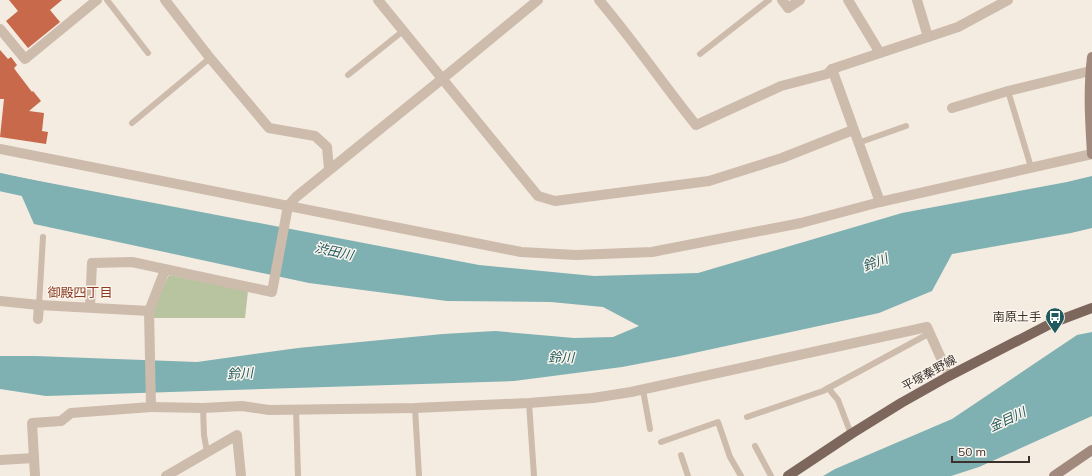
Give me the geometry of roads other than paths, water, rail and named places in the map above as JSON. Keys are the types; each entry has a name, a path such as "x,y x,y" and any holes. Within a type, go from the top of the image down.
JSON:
{"main road":[{"name":"平塚秦野線","path":"788,476 851,434 901,403 949,376 1052,323 1075,313 1092,308"}],"street":[{"path":"0,29 25,60 97,0"},
{"path":"165,0 210,58 269,128 316,136 327,147 329,169"},
{"path":"378,0 538,196 555,201 709,181 782,158 853,130"},
{"path":"90,307 92,263 132,262 272,292 288,206 296,197 538,0"},
{"path":"599,0 696,125 781,86 827,74 832,69 965,24 1008,0"},
{"path":"782,0 788,8 800,0"},
{"path":"848,0 880,53"},
{"path":"917,0 928,37"},
{"path":"0,149 521,252 576,255 652,252 801,224 880,202 1092,154 1090,71 1092,57"},
{"path":"832,69 880,202"},
{"path":"952,108 1008,91 1090,71"},
{"path":"151,407 149,310 165,270"},
{"path":"0,301 39,305 149,310"},
{"path":"38,319 39,305"},
{"path":"35,476 32,423 61,421 71,413 151,407 203,408 242,406 268,410 415,408 529,403 593,398 643,390 927,327 949,376"},
{"path":"166,476 178,473 207,452 237,435 241,476"},
{"path":"1054,476 1092,450"},
{"path":"0,460 34,458"}],"lane":[{"path":"107,0 148,53"},
{"path":"700,54 769,0"},
{"path":"348,75 403,31"},
{"path":"132,123 210,58"},
{"path":"1008,91 1030,167"},
{"path":"858,143 906,126"},
{"path":"39,305 43,237"},
{"path":"748,417 828,388 930,333"},
{"path":"828,388 838,400 851,434"},
{"path":"643,390 650,429"},
{"path":"529,403 534,476"},
{"path":"203,408 204,435 207,452"},
{"path":"415,408 419,476"},
{"path":"296,410 298,476"},
{"path":"661,442 718,422 730,456 742,476"},
{"path":"755,446 771,476"},
{"path":"681,455 688,476"}],"water":[{"name":"鈴川","path":"13,176 479,265 594,276 698,273 902,213 1092,176 1092,228 952,254 932,291 879,313 622,367 514,381 46,396 0,389 0,356 197,362 298,348 443,334 495,331 574,338 613,337 639,326 603,307 551,302 447,301 309,283 34,224"},
{"name":"金目川","path":"1092,332 1092,416 979,467 951,476 823,476 835,469 952,419 1077,335"}],"waterway":[{"name":"渋田川","path":"0,182 41,191"}],"place":[{"name":"南原土手","path":"1055,334"}],"district":[{"name":"御殿四丁目","path":"80,292"}]}
